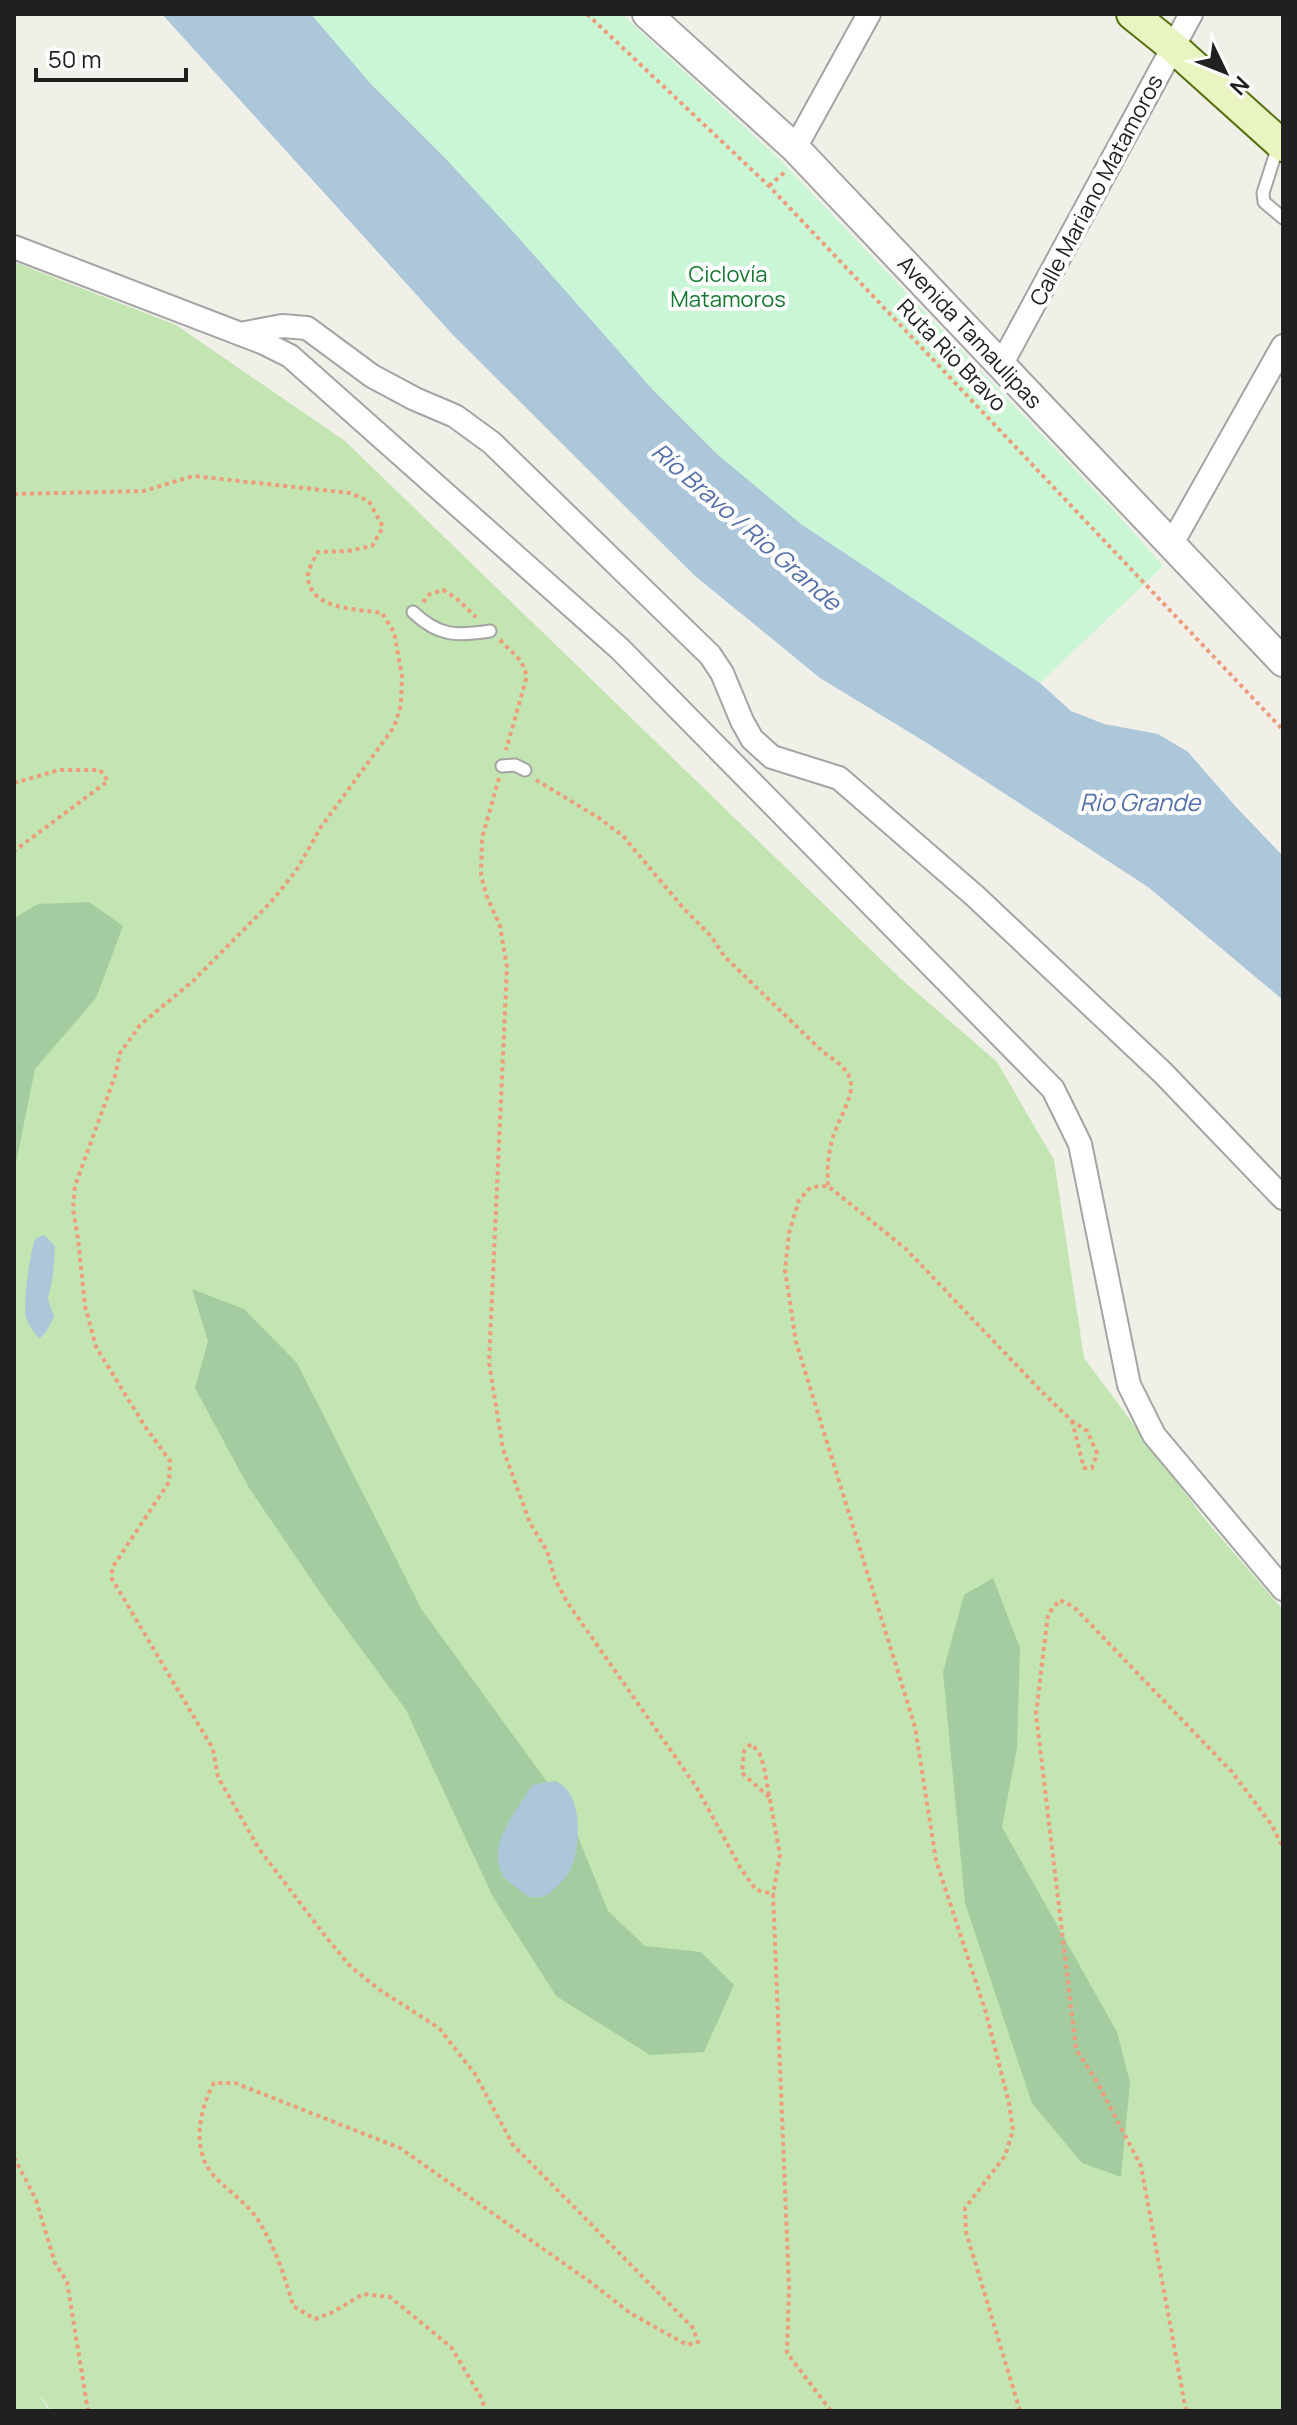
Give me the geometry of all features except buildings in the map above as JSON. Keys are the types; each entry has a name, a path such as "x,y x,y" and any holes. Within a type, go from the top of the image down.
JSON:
{"main road":[{"path":"1132,14 1281,145"}],"street":[{"name":"Avenida Tamaulipas","path":"647,14 795,148 1283,662"},
{"path":"795,148 869,14"},
{"name":"Calle Mariano Matamoros","path":"1001,365 1191,14"},
{"path":"14,247 290,356 620,649 1053,1089 1080,1144 1129,1385 1154,1435 1283,1589"},
{"path":"240,334 282,326 307,328 372,376 455,416 492,443 710,655 722,673 752,739 772,757 839,778 975,896 1152,1062 1283,1198"},
{"path":"1171,545 1283,346"}],"lane":[{"path":"1281,145 1263,193 1264,202 1283,218"},
{"path":"413,612 426,625 443,633 464,635 490,631"},
{"path":"502,766 515,765 525,770"}],"path":[{"name":"Ruta Rio Bravo","path":"587,14 769,186 1283,729"},
{"path":"14,494 144,491 193,476 350,493 369,501 383,527 372,546 318,552 307,574 311,588 324,601 340,609 382,613 394,632 402,676 401,705 394,727 321,827 296,871 271,902 193,981 140,1025 120,1053 115,1076 75,1186 73,1209 85,1306 96,1347 170,1461 169,1482 112,1568 112,1579 213,1749 218,1777 232,1804 259,1849 351,1967 439,2028 475,2074 513,2145 693,2328 698,2342 687,2345 630,2313 400,2148 235,2083 214,2083 203,2102 199,2132 202,2154 211,2173 256,2217 274,2248 293,2306 315,2319 363,2294 390,2297 451,2347 482,2399 485,2411"},
{"path":"387,622 413,612 430,594 443,590 456,598 521,661 527,676 482,838 481,875 500,926 507,967 489,1363 503,1449 530,1523 547,1551 555,1579 567,1602 697,1788 741,1869 756,1890 773,1894"},
{"path":"510,736 514,752 525,770 537,781 623,836 684,909 711,936 724,956 823,1052 842,1065 852,1086 827,1160 828,1186"},
{"path":"14,783 59,770 84,769 100,770 108,781 14,851"},
{"path":"1020,2411 966,2232 965,2208 1005,2156 1013,2130 1009,2103 986,2013 936,1860 915,1727 796,1342 785,1270 789,1233 799,1200 811,1187 828,1186 906,1249 1042,1392 1087,1431 1097,1453 1092,1468 1084,1468 1072,1421"},
{"path":"1186,2411 1141,2166 1096,2080 1076,2049 1036,1714 1048,1614 1060,1600 1074,1607 1232,1772 1271,1824 1283,1847"},
{"path":"769,1797 742,1773 744,1751 751,1744 759,1752 769,1797 780,1855 773,1894 789,2288 787,2353 831,2411"},
{"path":"14,2157 36,2200 55,2263 67,2282 88,2411"}],"green space":[{"name":"Ciclovía Matamoros","path":"311,14 622,14 780,160 1163,566 1040,683 801,524 717,454 653,390 518,237 370,83"},
{"path":"14,262 176,325 345,441 900,978 997,1062 1054,1160 1084,1358 1203,1517 1283,1610 1283,2411 51,2411 37,2391 49,2411 14,2411"},
{"path":"89,902 123,926 96,998 35,1069 14,1173 14,918 38,904"},
{"path":"192,1289 244,1309 297,1363 422,1610 547,1782 574,1827 608,1911 645,1946 701,1952 734,1985 704,2052 650,2055 556,1996 493,1897 406,1710 328,1604 249,1488 195,1388 208,1341"},
{"path":"993,1578 1020,1648 1017,1748 1002,1827 1117,2032 1130,2082 1121,2177 1082,2163 1032,2103 965,1903 943,1672 964,1595"}],"water":[{"name":"Rio Grande","path":"162,14 311,14 370,83 518,237 653,390 717,454 801,524 1040,683 1071,711 1104,724 1158,734 1188,752 1283,856 1283,1000 1148,887 927,743 820,678 694,575 453,335"},
{"path":"44,1235 55,1246 48,1299 54,1317 39,1339 27,1320 25,1300 35,1239"},
{"path":"555,1781 564,1787 575,1806 578,1831 575,1856 570,1870 556,1888 542,1897 529,1897 501,1872 498,1849 506,1826 532,1785"}],"water label":[{"name":"Río Bravo / Rio Grande","path":"747,526"}]}
